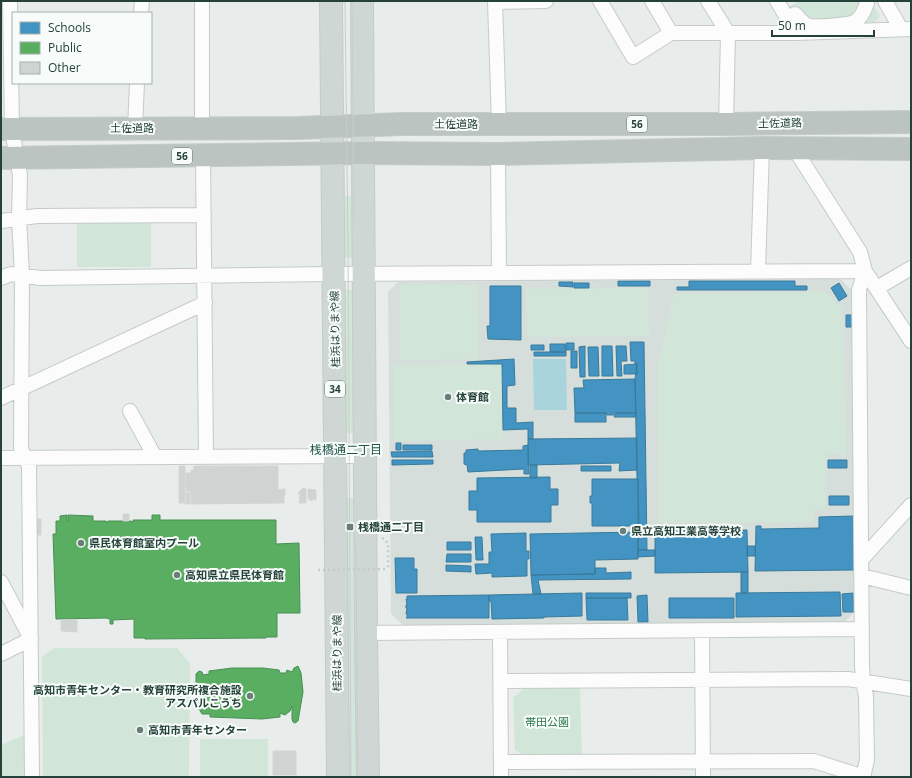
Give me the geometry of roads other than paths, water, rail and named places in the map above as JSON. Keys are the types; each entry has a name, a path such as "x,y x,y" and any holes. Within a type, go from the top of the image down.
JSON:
{"highway":[{"name":"土佐道路","path":"6,129 332,128 402,124 726,124 911,122"},
{"name":"56","path":"9,158 363,153 498,154 762,148 911,149"}],"main road":[{"name":"桂浜はりまや線","path":"331,1 338,777"},
{"path":"362,1 368,777"}],"street":[{"path":"10,1 8,24 6,129 9,158 20,175 19,218 22,274 21,449 29,466 32,777"},
{"path":"141,12 142,1"},
{"path":"202,1 202,129"},
{"path":"499,124 495,1 546,1"},
{"path":"600,1 633,57 671,33 796,33 906,29"},
{"path":"652,1 671,33"},
{"path":"708,1 728,33 726,124"},
{"path":"777,1 796,33"},
{"path":"796,14 809,26 847,24 856,21 863,13 867,1"},
{"path":"885,1 906,29"},
{"path":"135,128 137,84"},
{"path":"758,271 762,148"},
{"path":"794,148 860,252 865,271 911,341"},
{"path":"498,154 499,273"},
{"path":"203,156 206,457"},
{"path":"1,220 37,216 204,215"},
{"path":"877,288 911,268"},
{"path":"1,278 11,274 22,274 40,278 334,274 865,271"},
{"path":"501,762 814,761 863,777 867,760 866,696 863,682 862,629 859,290 865,271"},
{"path":"1,398 205,303"},
{"path":"130,411 156,457"},
{"path":"1,458 365,456"},
{"path":"861,560 911,505"},
{"path":"862,576 911,588"},
{"path":"1,582 31,639"},
{"path":"366,633 862,629"},
{"path":"702,630 703,777"},
{"path":"500,632 501,777"},
{"path":"1,654 31,639"},
{"path":"501,681 848,679 911,689"}],"water":[{"path":"533,359 566,359 567,410 534,410"}],"tram line":[{"path":"345,1 351,777"},
{"path":"352,1 354,219"},
{"path":"356,539 358,777"}],"place":[{"name":"体育館","path":"448,397"},
{"name":"桟橋通二丁目","path":"350,527"},
{"name":"県立高知工業高等学校","path":"623,531"},
{"name":"県民体育館室内プール","path":"81,543"},
{"name":"高知県立県民体育館","path":"177,575"},
{"name":"高知市青年センター・教育研究所複合施設 アスパルこうち","path":"250,696"},
{"name":"高知市青年センター","path":"140,730"}],"district":[{"name":"桟橋通二丁目","path":"346,450"}],"park label":[{"name":"帯田公園","path":"547,722"}]}
